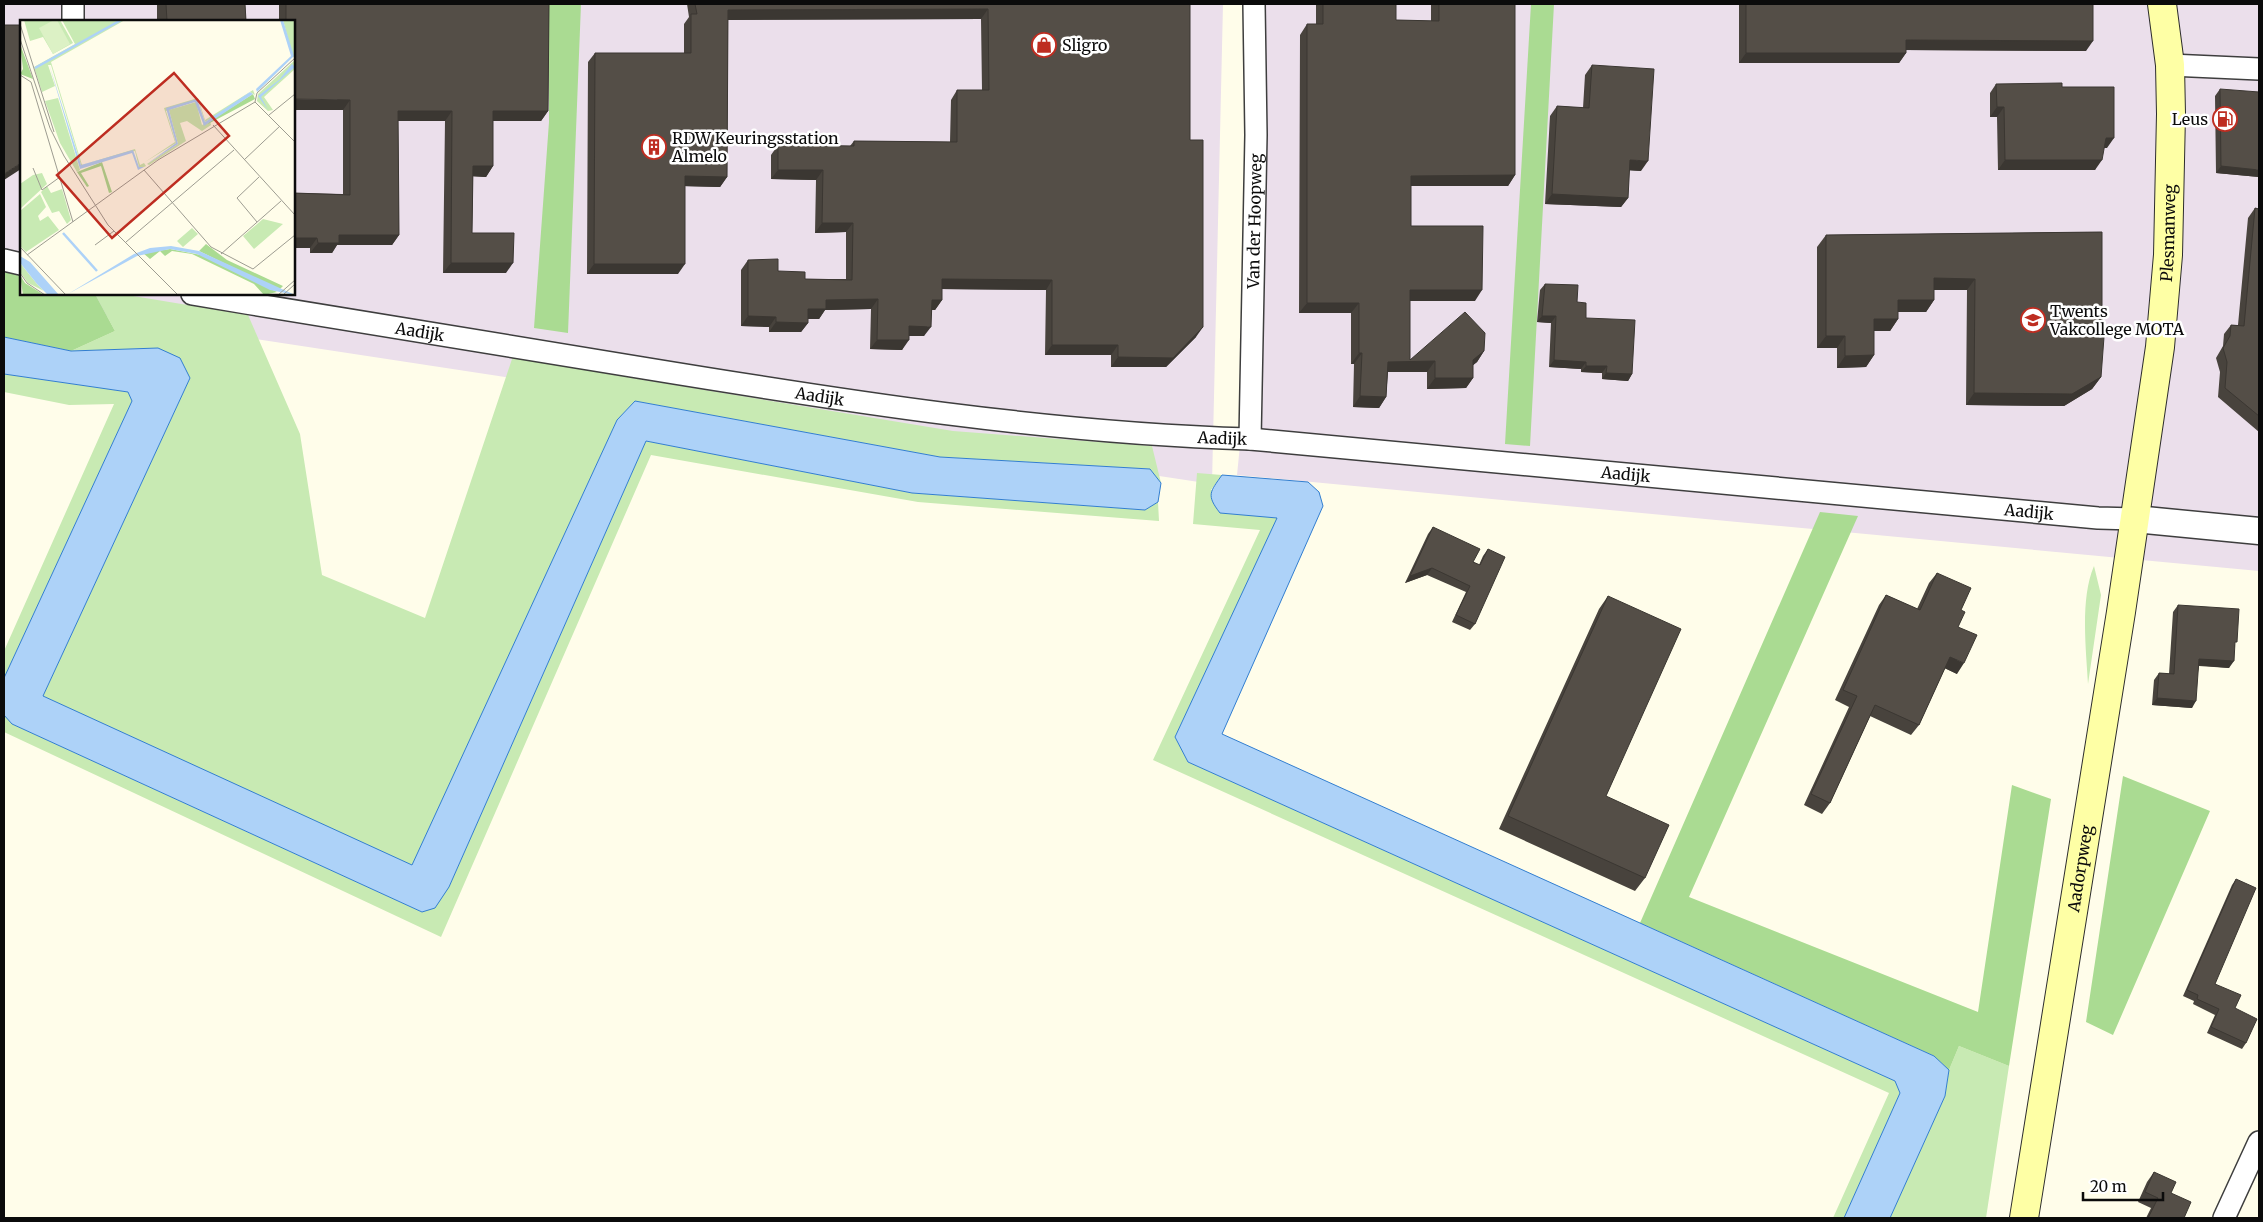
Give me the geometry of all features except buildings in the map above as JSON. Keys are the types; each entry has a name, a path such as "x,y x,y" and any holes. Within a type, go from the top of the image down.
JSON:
{"main road":[{"name":"Plesmanweg","path":"2135,519 2160,347 2168,254 2170,65 2162,4"},
{"name":"Aadorpweg","path":"2024,1218 2135,519"}],"street":[{"path":"73,4 73,20"},
{"name":"Van der Hoopweg","path":"1250,440 1256,135 1254,4"},
{"path":"2170,65 2259,69"},
{"path":"4,260 20,264"},
{"name":"Aadijk","path":"198,295 765,388 1007,421 1179,437 1250,440 2259,531"},
{"path":"2224,1218 2254,1166 2259,1142"}],"shaded area":[{"path":"4,4 1223,4 1212,484 4,301"},
{"path":"1253,4 2259,4 2259,571 1237,475 1248,365"}],"green space":[{"path":"549,4 581,4 568,333 534,328 549,122"},
{"path":"1531,4 1554,4 1530,446 1505,444"},
{"path":"4,272 20,276 20,295 96,295 115,331 71,351 4,337"},
{"path":"96,295 127,295 248,315 300,434 322,575 425,618 513,356 608,374 953,431 1152,446 1161,483 1150,469 940,457 635,401 617,420 412,866 43,696 190,378 158,348 71,351 115,331"},
{"path":"4,374 128,392 132,401 4,678 4,651 114,404 69,405 4,392"},
{"path":"646,441 912,493 1145,510 1158,502 1159,521 918,502 651,455 441,937 4,732 4,715 12,724 422,912 449,887"},
{"path":"1197,473 1222,475 1211,490 1278,518 1175,737 1188,762 1895,1081 1900,1093 1844,1218 1833,1218 1889,1093 1153,760 1260,530 1193,524"},
{"path":"1820,512 1858,516 1689,897 1978,1012 2012,785 2051,799 2009,1066 1959,1046 1949,1070 1934,1056 1640,923"},
{"path":"2094,566 2101,595 2088,684 2085,608"},
{"path":"2123,776 2210,811 2113,1035 2086,1022"},
{"path":"1959,1046 2009,1066 1986,1218 1890,1218 1945,1096 1949,1070"}],"water":[{"path":"4,337 71,351 158,348 180,358 190,378 43,696 412,865 617,420 635,401 940,457 1150,469 1161,483 1158,502 1145,510 912,493 646,441 449,887 435,908 422,912 12,724 4,715 4,678 132,401 128,392 4,374"},
{"path":"1222,475 1308,482 1319,492 1323,506 1222,734 1934,1056 1949,1070 1945,1096 1890,1218 1844,1218 1900,1093 1895,1081 1188,762 1175,737 1277,518 1220,513 1211,498 1211,494"}],"place":[{"name":"Sligro","path":"1044,45"},
{"name":"Leus","path":"2225,119"},
{"name":"RDW Keuringsstation Almelo","path":"654,147"},
{"name":"Twents Vakcollege MOTA","path":"2033,320"}]}
